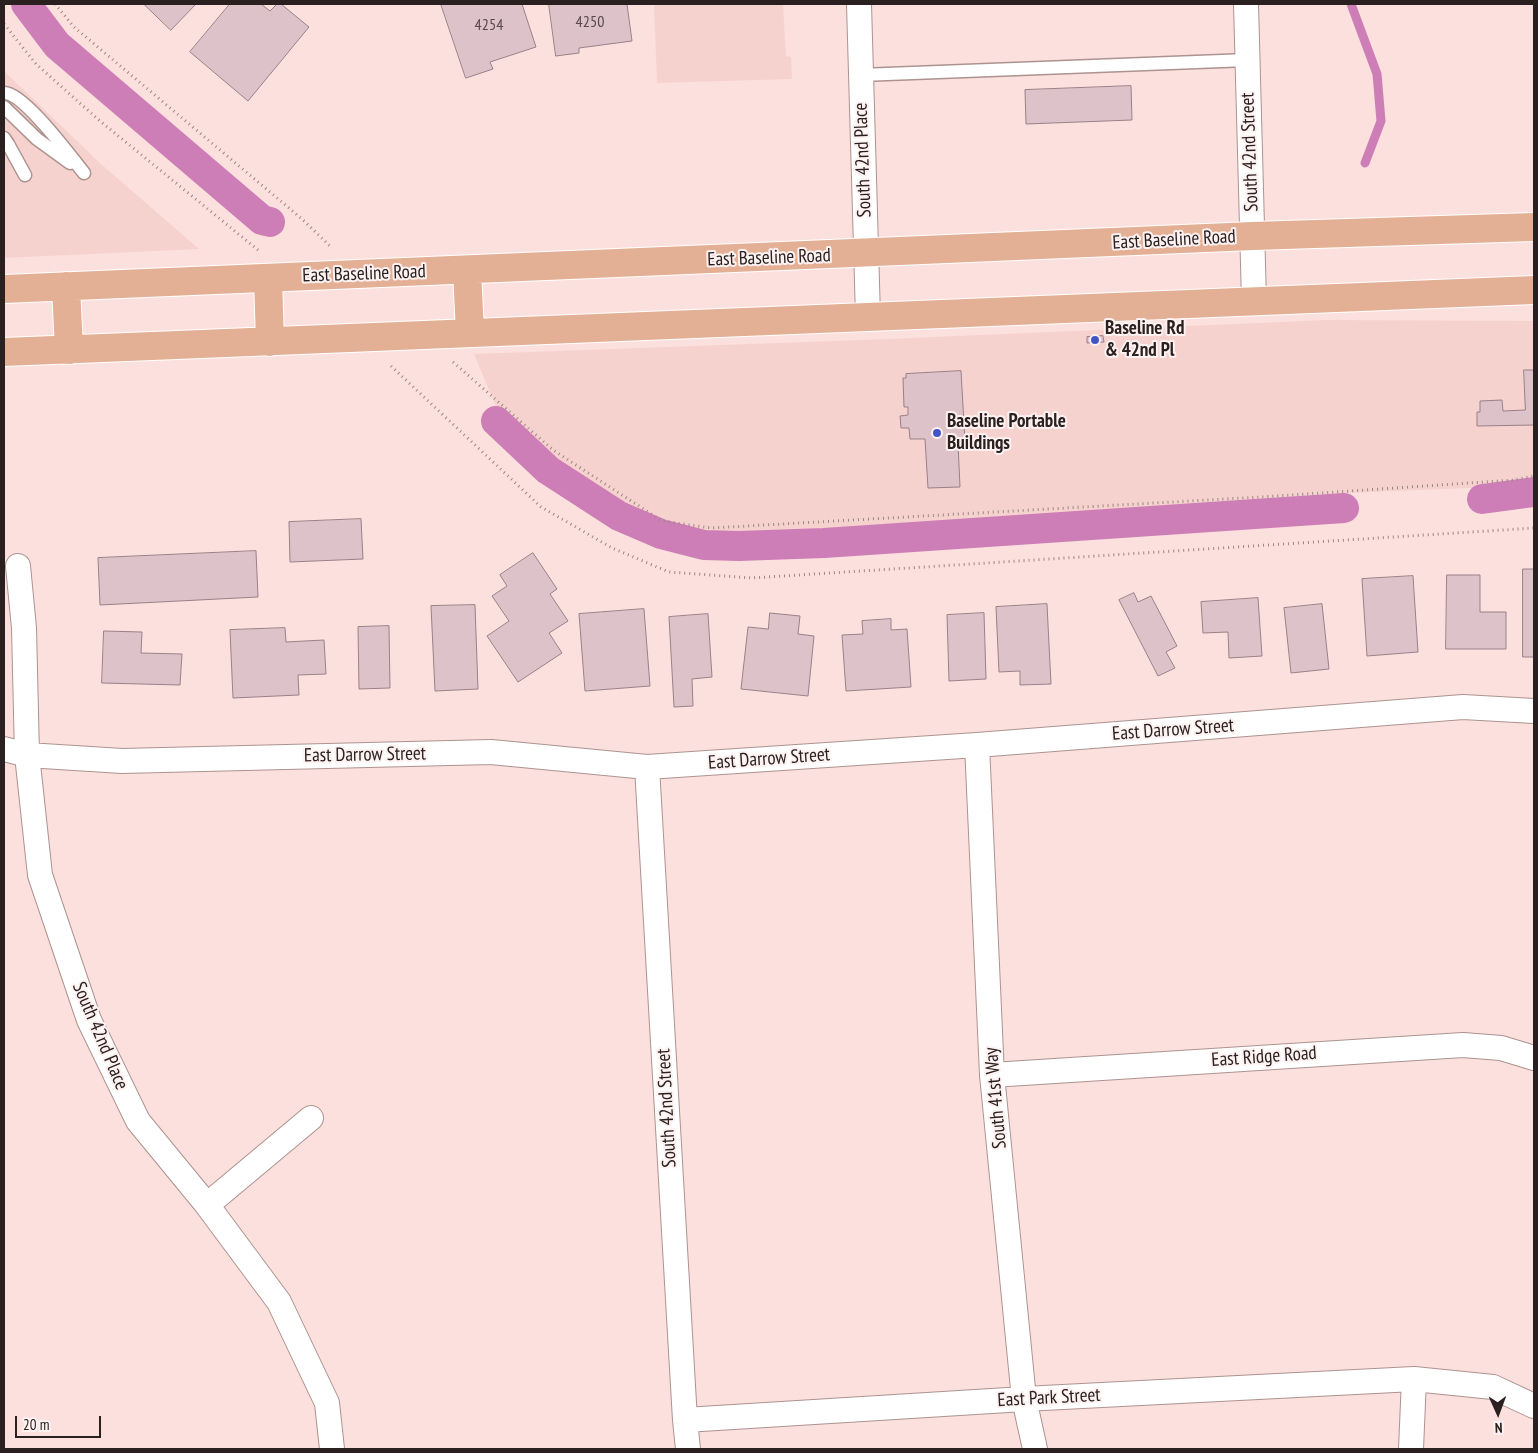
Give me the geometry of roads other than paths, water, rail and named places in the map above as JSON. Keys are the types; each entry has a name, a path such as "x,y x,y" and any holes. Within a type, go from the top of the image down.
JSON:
{"main road":[{"name":"East Baseline Road","path":"4,289 866,254 1253,236 1534,227"},
{"path":"467,270 470,333"},
{"path":"270,342 279,277"},
{"path":"66,286 69,350"},
{"path":"4,352 1534,290"}],"street":[{"name":"South 42nd Place","path":"859,4 868,317"},
{"name":"South 42nd Street","path":"1246,4 1254,301"},
{"name":"South 42nd Place","path":"18,566 24,628 27,755 40,875 89,1020 138,1121 207,1204 279,1302 327,1403 332,1449"},
{"name":"East Darrow Street","path":"4,749 27,755 122,761 491,752 647,767 977,745 1462,707 1534,711"},
{"name":"South 41st Way","path":"977,745 992,1074 1024,1399 1035,1449"},
{"name":"South 42nd Street","path":"647,767 684,1420 688,1449"},
{"name":"East Ridge Road","path":"992,1074 1464,1045 1500,1048 1534,1058"},
{"path":"207,1204 311,1118"},
{"path":"1411,1449 1414,1379"},
{"name":"East Park Street","path":"684,1420 1024,1399 1414,1379 1493,1387 1534,1406"}],"lane":[{"path":"861,75 1248,60"},
{"path":"4,93 8,93 23,102 84,173 37,139 4,107"},
{"path":"4,138 25,175"}],"waterway":[{"path":"26,4 57,45 262,220 270,222"},
{"path":"1351,4 1377,74 1381,121 1365,163"},
{"path":"496,421 548,470 619,516 661,534 704,545 739,546 824,543 1344,508"},
{"path":"1482,499 1534,492"}],"place":[{"name":"Baseline Rd & 42nd Pl","path":"1095,340"},
{"name":"Baseline Portable Buildings","path":"937,433"}]}
